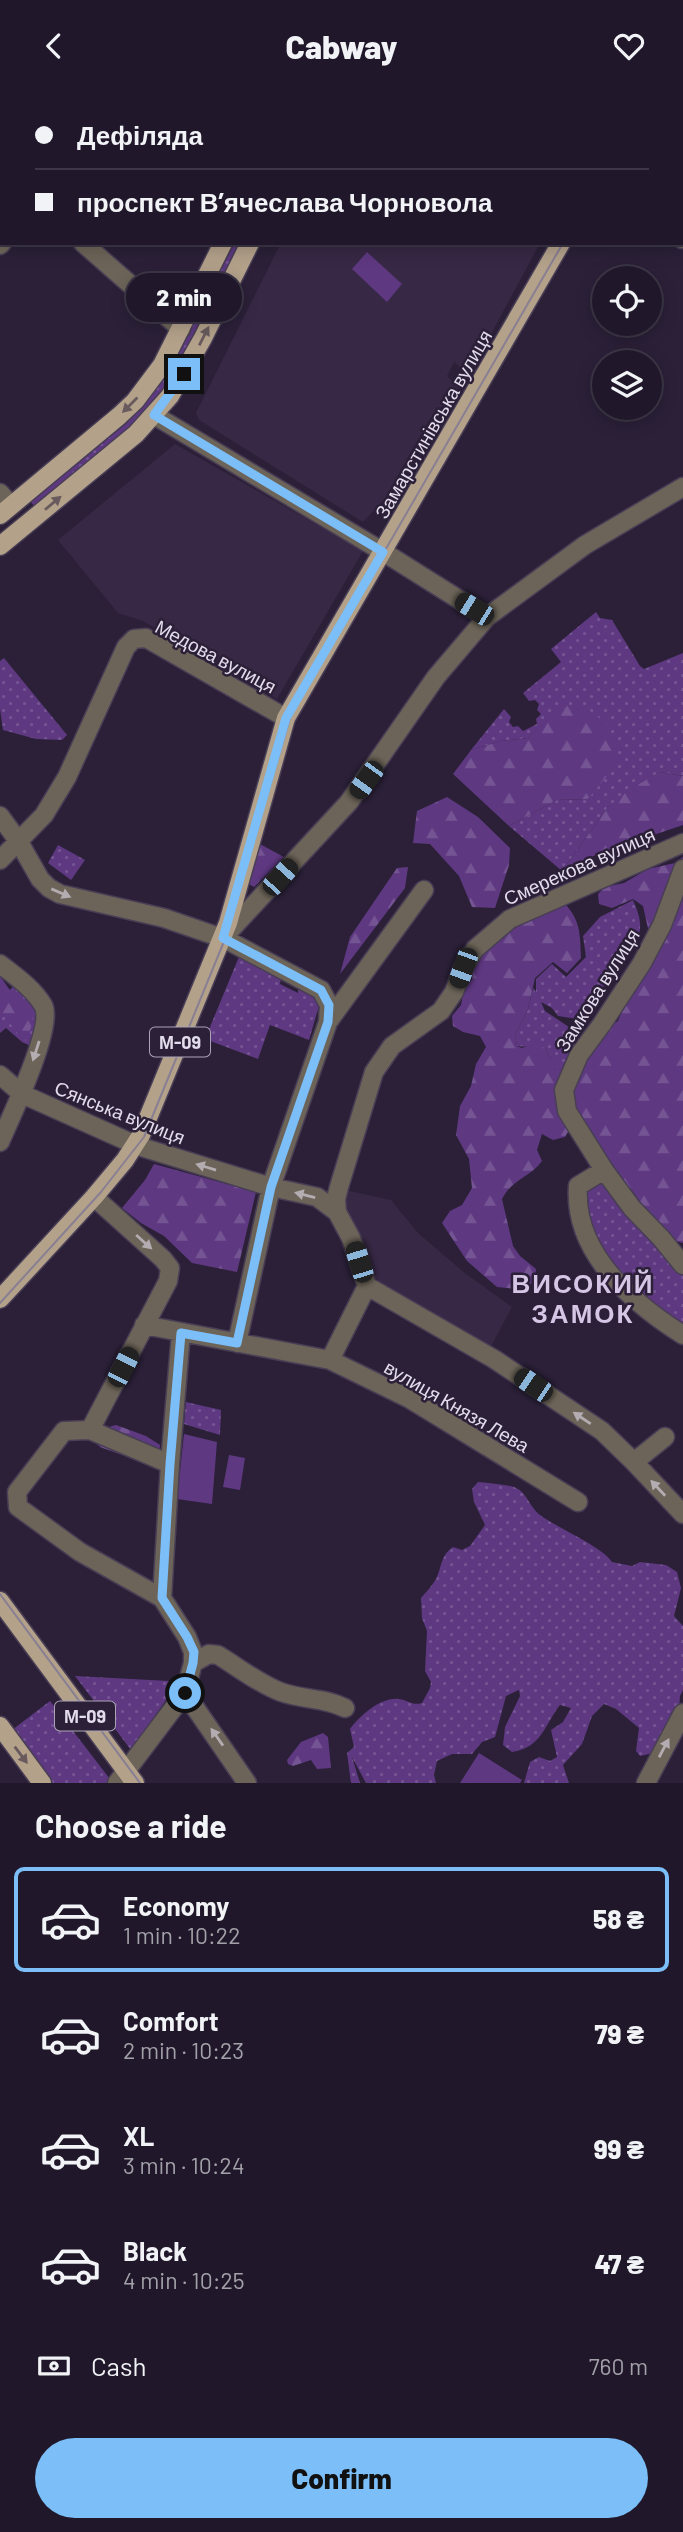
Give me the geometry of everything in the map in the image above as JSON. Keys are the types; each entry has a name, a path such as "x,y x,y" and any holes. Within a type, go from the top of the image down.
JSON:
{"main road":[{"path":"4,505 135,401 162,365 222,245"},
{"path":"0,546 136,434 154,415 184,374 249,245"},
{"name":"Замарстинівська вулиця","path":"223,938 286,718 560,245"},
{"name":"М-09","path":"0,1299 94,1197 135,1145 223,938"},
{"name":"М-09","path":"0,1601 126,1779"},
{"path":"0,1726 42,1783"}],"street":[{"path":"85,245 181,329"},
{"path":"154,415 487,617"},
{"path":"223,938 349,802 436,677 487,617 585,545 683,487"},
{"name":"Медова вулиця","path":"19,842 44,815 67,777 126,647 134,639 146,638 286,718"},
{"path":"0,816 19,842 40,879 60,894 164,918 223,938 321,990 329,1005 328,1022 271,1187 237,1343"},
{"path":"0,860 19,842"},
{"name":"Смерекова вулиця","path":"337,1212 339,1187 374,1072 393,1046 441,1011 454,992 474,949 510,919 683,843"},
{"name":"Замкова вулиця","path":"683,869 662,925 642,963 579,1055 564,1090 568,1111 604,1170 632,1208 683,1265"},
{"path":"237,889 242,896 252,900 261,898"},
{"path":"328,1022 424,890"},
{"path":"0,964 31,990 45,1007 46,1021 22,1094 0,1142"},
{"name":"Сянська вулиця","path":"0,1075 22,1094 135,1145 271,1187 317,1198 337,1212"},
{"path":"604,1170 578,1186 576,1202 583,1232 595,1257 649,1314 683,1335"},
{"path":"90,1430 168,1282 170,1268 94,1197"},
{"path":"337,1212 351,1238 367,1286 494,1359 602,1431 683,1514"},
{"path":"330,1360 367,1286"},
{"name":"вулиця Князя Лева","path":"144,1325 330,1360 410,1399 578,1502"},
{"path":"162,1598 181,1333"},
{"path":"126,1779 185,1693 194,1652 162,1598 80,1552 32,1519 18,1507 18,1492 64,1431 90,1430 170,1464"},
{"path":"634,1461 665,1437"},
{"path":"193,1663 208,1654 218,1655 271,1689 301,1697 328,1700 345,1708"},
{"path":"185,1693 247,1783"},
{"path":"646,1783 683,1713"}],"shaded area":[{"path":"280,245 539,245 469,375 454,362 447,376 459,388 429,420 384,500 363,522 199,420 196,413"},
{"path":"175,444 363,551 277,699 143,621 118,613 58,540"},
{"path":"345,1190 391,1200 418,1233 466,1274 512,1307 488,1352 370,1277 342,1211"}],"green space":[{"path":"234,245 240,245 177,371 163,391 131,427 34,506 31,502 127,423 158,387"},
{"path":"367,252 402,284 387,302 352,269"},
{"path":"596,612 600,618 612,620 644,669 683,653 683,776 660,772 608,807 562,871 509,826 557,800 589,799 559,709 528,738 501,741 471,750 504,709 511,717 509,722 513,727 518,726 523,731 537,724 536,719 541,714 537,710 539,704 535,700 529,701 523,693 561,662 551,649"},
{"path":"4,658 67,735 62,740 36,739 3,730 0,661"},
{"path":"580,703 607,724 620,760 588,799 557,800 509,826 453,774 471,750 501,741 528,738 559,708"},
{"path":"660,772 683,776 683,825 600,853 562,871 608,807 629,790"},
{"path":"447,797 478,817 510,848 509,865 495,908 472,907 459,876 430,844 413,843 417,811"},
{"path":"258,843 284,857 254,887 247,883"},
{"path":"58,845 85,860 71,880 48,863"},
{"path":"683,857 683,1243 660,1230 632,1190 615,1173 593,1139 572,1125 565,1137 553,1140 542,1134 537,1150 542,1161 511,1187 502,1199 513,1246 520,1256 536,1269 535,1279 526,1290 497,1287 467,1261 442,1223 450,1211 462,1205 472,1188 469,1159 456,1135 460,1106 471,1086 476,1064 486,1047 480,1036 463,1032 453,1026 452,1016 461,1005 464,991 472,979 473,963 496,931 559,897 578,925 581,958 567,973 553,962 535,978 528,1009 515,1035 517,1046 522,1048 532,1044 545,1048 555,1065 572,1073 605,1029 618,1021 651,942 643,906 633,899 612,908 599,904 598,894 605,887 624,883 648,869 675,863"},
{"path":"408,867 405,888 340,974 350,937 397,868"},
{"path":"633,900 640,925 636,943 633,950 618,955 613,960 606,982 595,1002 578,1019 558,1016 552,1008 541,1002 545,1011 575,1031 577,1046 566,1059 561,1071 553,1064 545,1048 517,1046 515,1035 528,1009 533,988 536,992 536,979 552,964 566,977 586,957 583,936 600,917"},
{"path":"241,952 282,973 280,984 298,993 300,983 321,999 309,1040 270,1025 258,1059 205,1039"},
{"path":"0,976 14,996 31,1005 33,1023 24,1043 0,1009"},
{"path":"16,984 42,1004 31,1046 6,1028 0,1033 0,999"},
{"path":"154,1164 256,1192 237,1272 192,1263 164,1236 122,1208 145,1180"},
{"path":"600,1178 683,1272 683,1327 651,1308 598,1255 580,1192"},
{"path":"186,1402 221,1410 220,1435 184,1424"},
{"path":"116,1425 146,1436 160,1445 158,1468 100,1447 95,1442 103,1431"},
{"path":"184,1434 217,1442 212,1504 177,1499"},
{"path":"229,1455 245,1458 240,1490 223,1487"},
{"path":"478,1482 516,1488 540,1515 600,1550 612,1562 632,1566 640,1562 666,1565 677,1572 681,1588 674,1616 683,1626 683,1690 679,1710 653,1753 640,1756 636,1751 639,1728 616,1709 604,1704 592,1716 582,1744 563,1765 569,1783 524,1783 530,1762 539,1757 550,1761 557,1757 551,1730 563,1722 571,1708 560,1705 536,1741 512,1752 503,1745 505,1727 520,1696 519,1690 506,1696 495,1737 482,1742 472,1754 452,1754 437,1761 434,1775 436,1783 366,1783 352,1757 360,1783 351,1783 347,1753 354,1747 350,1729 354,1724 371,1708 385,1701 399,1699 422,1703 430,1688 431,1682 425,1671 427,1631 422,1618 421,1598 436,1579 443,1558 449,1550 453,1547 462,1550 470,1546 485,1525 474,1502 472,1489"},
{"path":"75,1676 169,1681 175,1687 131,1750"},
{"path":"50,1701 113,1783 52,1783 12,1730"},
{"path":"323,1733 328,1737 331,1768 317,1769 311,1760 293,1766 288,1764 287,1760 301,1742"},
{"path":"479,1753 522,1780 520,1783 460,1783"}],"tram line":[{"path":"0,1303 101,1192 144,1137 225,939 292,711 562,245"},
{"path":"0,1594 140,1783"}],"district":[{"name":"ВИСОКИЙ ЗАМОК","path":"583,1296"}],"route":[{"path":"184,374 154,415 383,552 286,718 223,938 310,983 321,990 329,1005 328,1022 271,1187 237,1343 181,1333 162,1598 194,1652 185,1693"}]}
